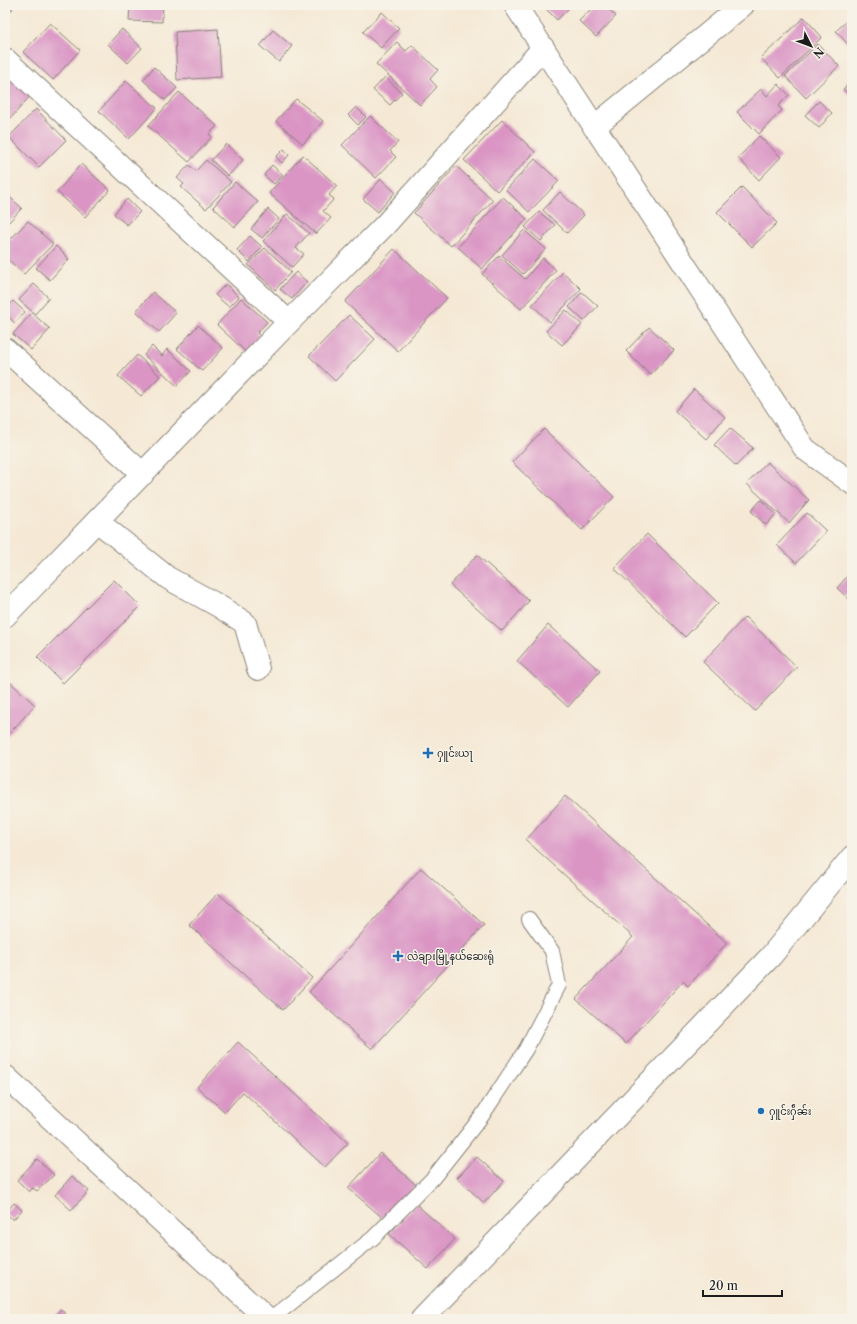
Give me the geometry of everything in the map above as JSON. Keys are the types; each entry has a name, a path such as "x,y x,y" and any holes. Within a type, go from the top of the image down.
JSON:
{"street":[{"path":"515,5 805,449 852,483"},
{"path":"594,127 743,5"},
{"path":"5,616 289,322 385,225 543,48"},
{"path":"5,59 289,322"},
{"path":"5,349 143,474"},
{"path":"97,521 168,578 217,605 245,623 258,669"},
{"path":"422,1319 771,956 852,857"},
{"path":"5,1076 267,1319"}],"lane":[{"path":"271,1319 373,1238 433,1178 482,1116 526,1049 560,985 552,951 529,919"}],"building":[{"path":"5,5 13,5 12,10 5,10"},
{"path":"130,5 163,5 162,22 129,21"},
{"path":"546,5 572,5 557,20 544,7"},
{"path":"595,5 604,5 616,16 596,37 579,21"},
{"path":"382,12 399,28 381,48 363,32"},
{"path":"852,16 852,49 836,31"},
{"path":"804,17 822,37 780,78 761,58"},
{"path":"50,23 80,50 53,80 23,52"},
{"path":"122,29 142,48 128,63 108,44"},
{"path":"218,29 221,77 177,80 175,32"},
{"path":"273,30 292,46 279,62 260,46"},
{"path":"397,42 406,51 412,45 438,70 430,79 437,87 420,105 376,64"},
{"path":"818,44 839,66 806,98 785,76"},
{"path":"154,67 177,88 165,100 143,80"},
{"path":"5,71 31,95 11,118 5,113"},
{"path":"385,77 402,93 390,105 373,90"},
{"path":"126,81 157,108 129,139 99,111"},
{"path":"852,81 852,98 843,89"},
{"path":"778,84 789,95 778,106 782,110 759,134 737,112 761,89 767,96"},
{"path":"179,92 217,126 209,134 212,137 189,162 148,126"},
{"path":"296,99 323,121 303,144 276,121"},
{"path":"819,101 832,113 819,128 805,115"},
{"path":"356,107 366,117 358,125 348,115"},
{"path":"36,109 66,140 39,167 9,137"},
{"path":"370,116 398,142 390,151 396,157 376,178 342,145"},
{"path":"502,120 535,152 497,191 464,160"},
{"path":"759,136 781,157 759,180 738,158"},
{"path":"226,144 243,160 228,176 211,160"},
{"path":"284,149 289,155 282,163 276,157"},
{"path":"303,155 337,186 329,195 334,199 323,211 331,218 316,234 269,193"},
{"path":"535,159 559,181 529,212 506,190"},
{"path":"206,160 231,182 206,209 181,187 184,184 177,178 189,165 196,171"},
{"path":"81,164 110,190 85,217 57,192"},
{"path":"272,165 283,175 274,184 264,175"},
{"path":"456,166 493,200 451,246 414,213"},
{"path":"381,179 395,192 378,212 363,199"},
{"path":"235,182 258,202 235,227 213,207"},
{"path":"742,187 777,223 752,247 717,212"},
{"path":"560,192 584,215 567,233 543,210"},
{"path":"5,193 22,208 9,222 5,219"},
{"path":"503,197 527,219 482,269 458,247"},
{"path":"127,199 140,212 127,225 114,214"},
{"path":"268,209 279,219 262,238 251,229"},
{"path":"539,212 555,225 541,241 525,227"},
{"path":"287,214 309,233 296,248 304,254 292,267 263,241"},
{"path":"28,221 53,244 24,274 5,257 5,245"},
{"path":"524,230 546,249 523,274 502,255"},
{"path":"250,236 262,247 249,262 237,250"},
{"path":"56,246 69,259 50,280 36,268"},
{"path":"265,248 291,272 275,290 248,265"},
{"path":"394,249 447,298 398,351 345,302"},
{"path":"499,256 525,279 543,258 556,270 521,309 482,274"},
{"path":"296,272 307,282 292,299 280,289"},
{"path":"563,272 581,289 550,322 532,305"},
{"path":"34,284 49,298 35,314 19,300"},
{"path":"226,284 239,297 229,307 215,295"},
{"path":"153,292 176,313 159,332 136,311"},
{"path":"582,292 598,306 584,321 569,307"},
{"path":"241,298 267,322 257,333 261,337 247,353 217,325"},
{"path":"13,301 25,312 15,323 5,314 5,310"},
{"path":"566,310 582,325 562,345 546,331"},
{"path":"32,313 50,329 31,350 13,334"},
{"path":"349,315 375,339 335,381 309,356"},
{"path":"198,325 223,348 202,371 177,349"},
{"path":"649,327 674,350 650,375 626,351"},
{"path":"152,346 162,356 167,349 191,371 177,386 144,355"},
{"path":"137,355 160,376 141,396 118,376"},
{"path":"694,389 725,417 706,439 675,411"},
{"path":"730,428 753,448 736,466 714,445"},
{"path":"544,429 614,497 582,530 512,462"},
{"path":"767,462 809,500 789,523 747,484"},
{"path":"761,500 776,514 766,525 751,511"},
{"path":"807,513 826,531 796,563 777,545"},
{"path":"647,534 718,603 685,637 614,568"},
{"path":"477,555 529,601 502,631 450,585"},
{"path":"851,572 852,574 852,602 837,588"},
{"path":"114,580 140,606 63,683 37,657"},
{"path":"745,617 797,667 755,711 703,662"},
{"path":"548,625 600,671 568,707 517,661"},
{"path":"11,683 35,705 5,738 5,689"},
{"path":"565,796 727,943 688,986 683,981 626,1044 576,999 633,937 526,840"},
{"path":"421,868 484,925 372,1049 309,992"},
{"path":"218,893 312,978 283,1010 189,925"},
{"path":"238,1042 348,1143 325,1167 243,1092 225,1112 197,1087"},
{"path":"380,1153 416,1185 384,1219 348,1188"},
{"path":"477,1157 504,1181 484,1203 457,1178"},
{"path":"37,1159 54,1175 37,1191 33,1188 29,1192 17,1180"},
{"path":"72,1176 89,1191 71,1210 55,1195"},
{"path":"14,1203 22,1210 13,1220 5,1213"},
{"path":"416,1204 455,1239 428,1269 389,1234"},
{"path":"61,1309 69,1319 50,1319"}],"place":[{"name":"ႁူင်းယႃ","path":"428,753"},
{"name":"လဲချားမြို့နယ်ဆေးရုံ","path":"398,956"},
{"name":"ႁူင်းႁဵၼ်း","path":"761,1111"}]}
